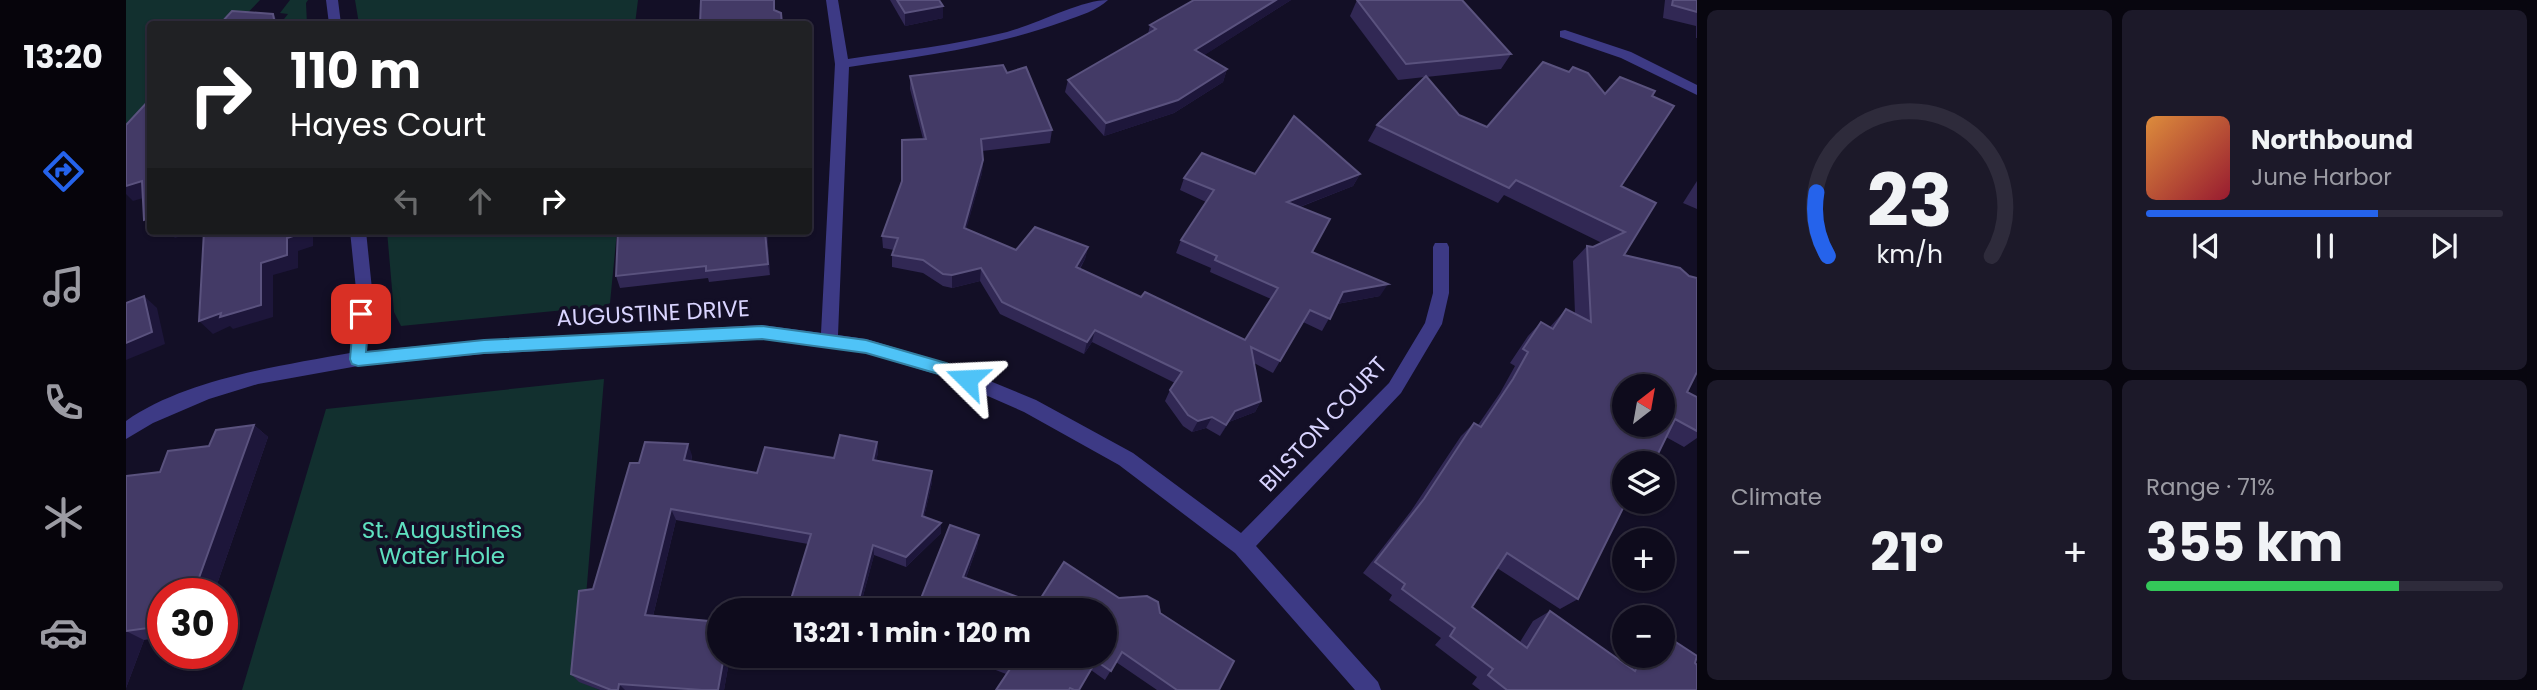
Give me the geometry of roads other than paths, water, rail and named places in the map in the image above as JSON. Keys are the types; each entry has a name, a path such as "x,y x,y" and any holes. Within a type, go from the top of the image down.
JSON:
{"street":[{"path":"332,0 335,21"},
{"path":"829,340 842,64 832,0"},
{"path":"842,64 981,40 1046,23 1102,0"},
{"path":"1566,34 1626,55 1697,91"},
{"path":"358,235 364,289 358,359"},
{"name":"BILSTON COURT","path":"1242,545 1395,388 1433,324 1441,293 1441,247"},
{"name":"AUGUSTINE DRIVE","path":"126,431 146,418 205,393 258,377 358,359 484,346 748,333 866,346 946,370 1030,406 1126,459 1242,545 1370,690"}],"park label":[{"name":"St. Augustines Water Hole","path":"442,543"}]}
